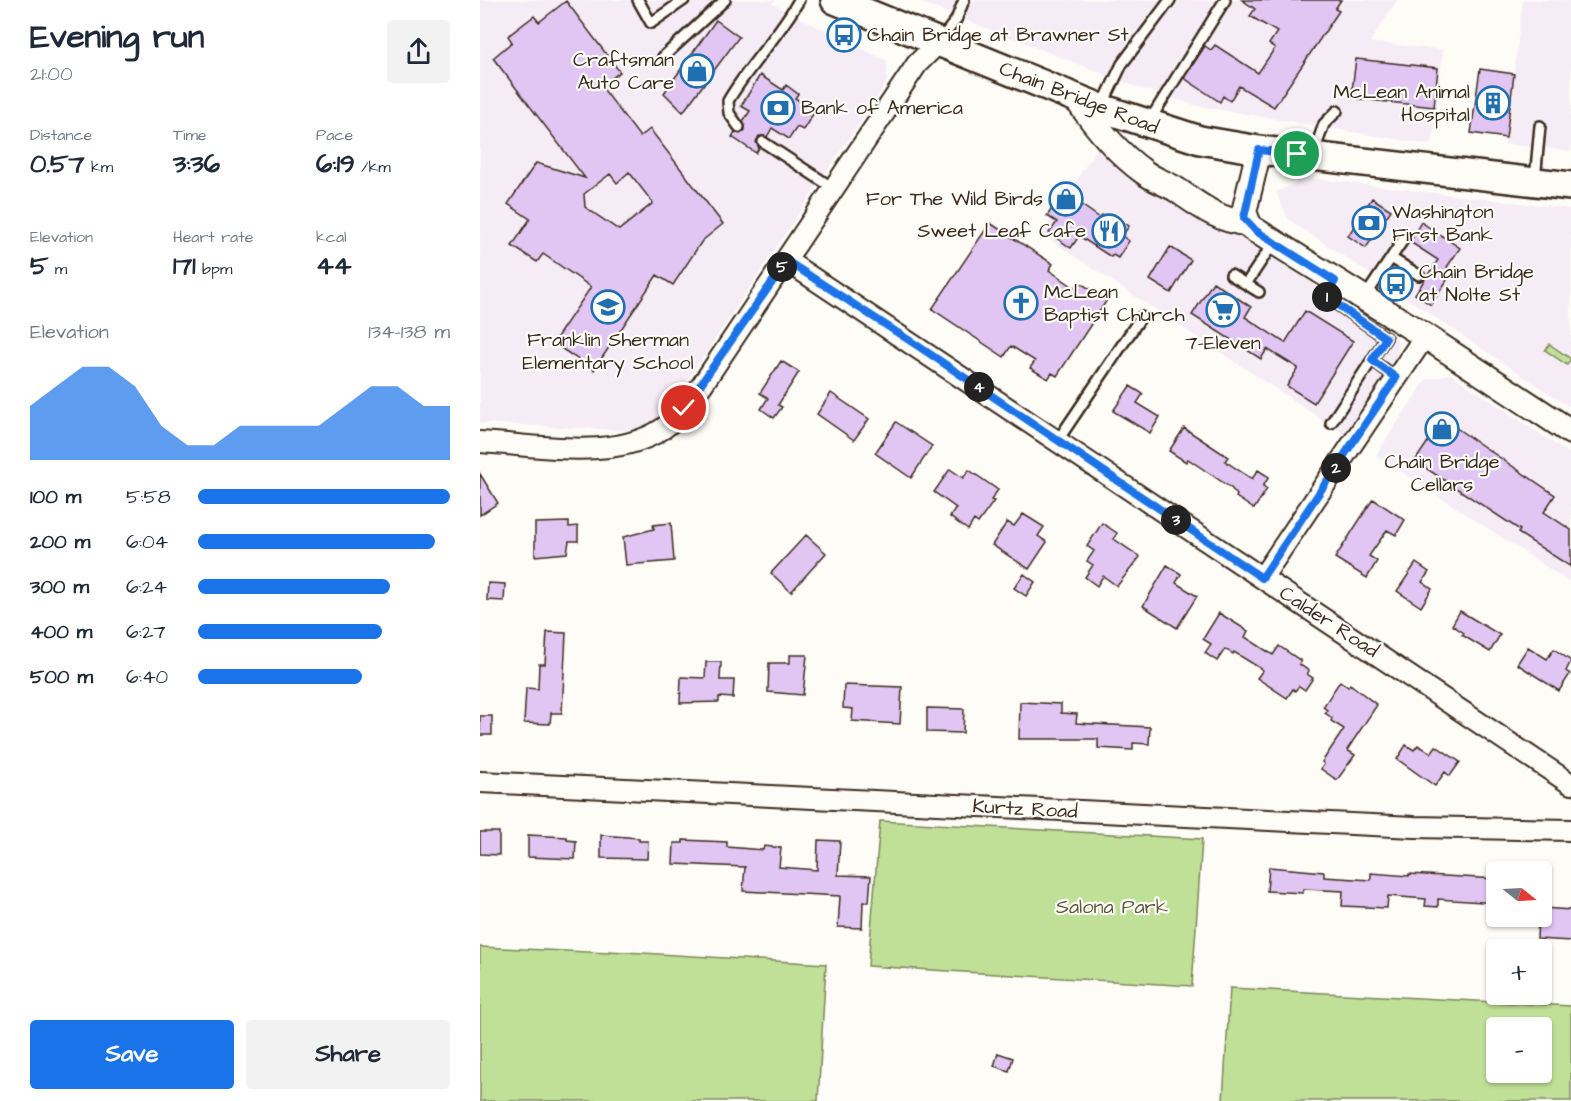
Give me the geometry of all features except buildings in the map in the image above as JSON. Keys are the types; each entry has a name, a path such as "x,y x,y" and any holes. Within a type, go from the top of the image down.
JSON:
{"main road":[{"name":"Chain Bridge Road","path":"835,0 1101,108 1200,141 1259,150 1571,186"}],"street":[{"path":"480,442 579,447 613,446 634,444 670,424 696,393 787,261 833,188 917,64 938,43"},
{"path":"1076,98 1115,147 1153,178 1216,216 1246,223 1571,432"},
{"path":"1246,223 1244,212 1259,150"},
{"name":"Calder Road","path":"787,261 1571,784"},
{"path":"1262,578 1425,336"},
{"name":"Kurtz Road","path":"480,782 1414,827 1571,830"}],"lane":[{"path":"638,0 651,23 684,0"},
{"path":"663,57 725,0"},
{"path":"739,127 729,113 728,101 767,44 788,21 799,0"},
{"path":"938,43 957,20 964,0"},
{"path":"1101,108 1110,84 1122,64 1170,0"},
{"path":"1147,125 1166,90 1225,0"},
{"path":"1313,156 1324,124 1337,111"},
{"path":"1534,182 1540,126"},
{"path":"763,142 833,188"},
{"path":"1364,298 1405,237"},
{"path":"1246,284 1274,242"},
{"path":"1391,258 1419,275"},
{"path":"1231,274 1258,292"},
{"path":"1331,423 1386,338 1326,297 1335,281"},
{"path":"1058,440 1141,317"},
{"path":"1372,360 1396,378"}],"shaded area":[{"name":"Franklin Sherman Elementary School","path":"480,0 775,0 772,4 887,61 887,81 671,405 653,425 637,431 480,423"},
{"path":"915,0 1397,0 1370,42 1443,50 1433,139 1431,145 1198,106 1142,89"},
{"path":"1523,0 1571,0 1571,151 1505,144"},
{"path":"1101,143 1397,340 1399,360 1347,436 1041,234"},
{"path":"1292,176 1571,209 1571,408 1288,219 1276,192 1297,183"},
{"path":"1451,374 1571,455 1571,583 1376,455 1426,380"}],"green space":[{"path":"1549,344 1571,359 1567,365 1545,350"},
{"name":"Salona Park","path":"880,821 1202,839 1192,986 868,966"},
{"path":"480,947 609,953 609,951 826,964 818,1101 480,1101"},
{"path":"1230,988 1486,1002 1486,1005 1571,1006 1571,1101 1223,1101"}],"place":[{"name":"Chain Bridge at Brawner St","path":"844,35"},
{"name":"Craftsman Auto Care","path":"697,71"},
{"name":"McLean Animal Hospital","path":"1493,103"},
{"name":"Bank of America","path":"778,108"},
{"name":"For The Wild Birds","path":"1066,199"},
{"name":"Washington First Bank","path":"1369,223"},
{"name":"Sweet Leaf Cafe","path":"1109,231"},
{"name":"Chain Bridge at Nolte St","path":"1396,284"},
{"name":"McLean Baptist Church","path":"1021,303"},
{"name":"Franklin Sherman Elementary School","path":"608,307"},
{"name":"7-Eleven","path":"1223,310"},
{"name":"Chain Bridge Cellars","path":"1442,429"}],"route":[{"path":"684,408 787,261 831,292 918,346 1262,578 1307,515 1396,378 1372,360 1386,338 1326,297 1335,281 1246,223 1244,212 1259,150 1297,154"}]}
